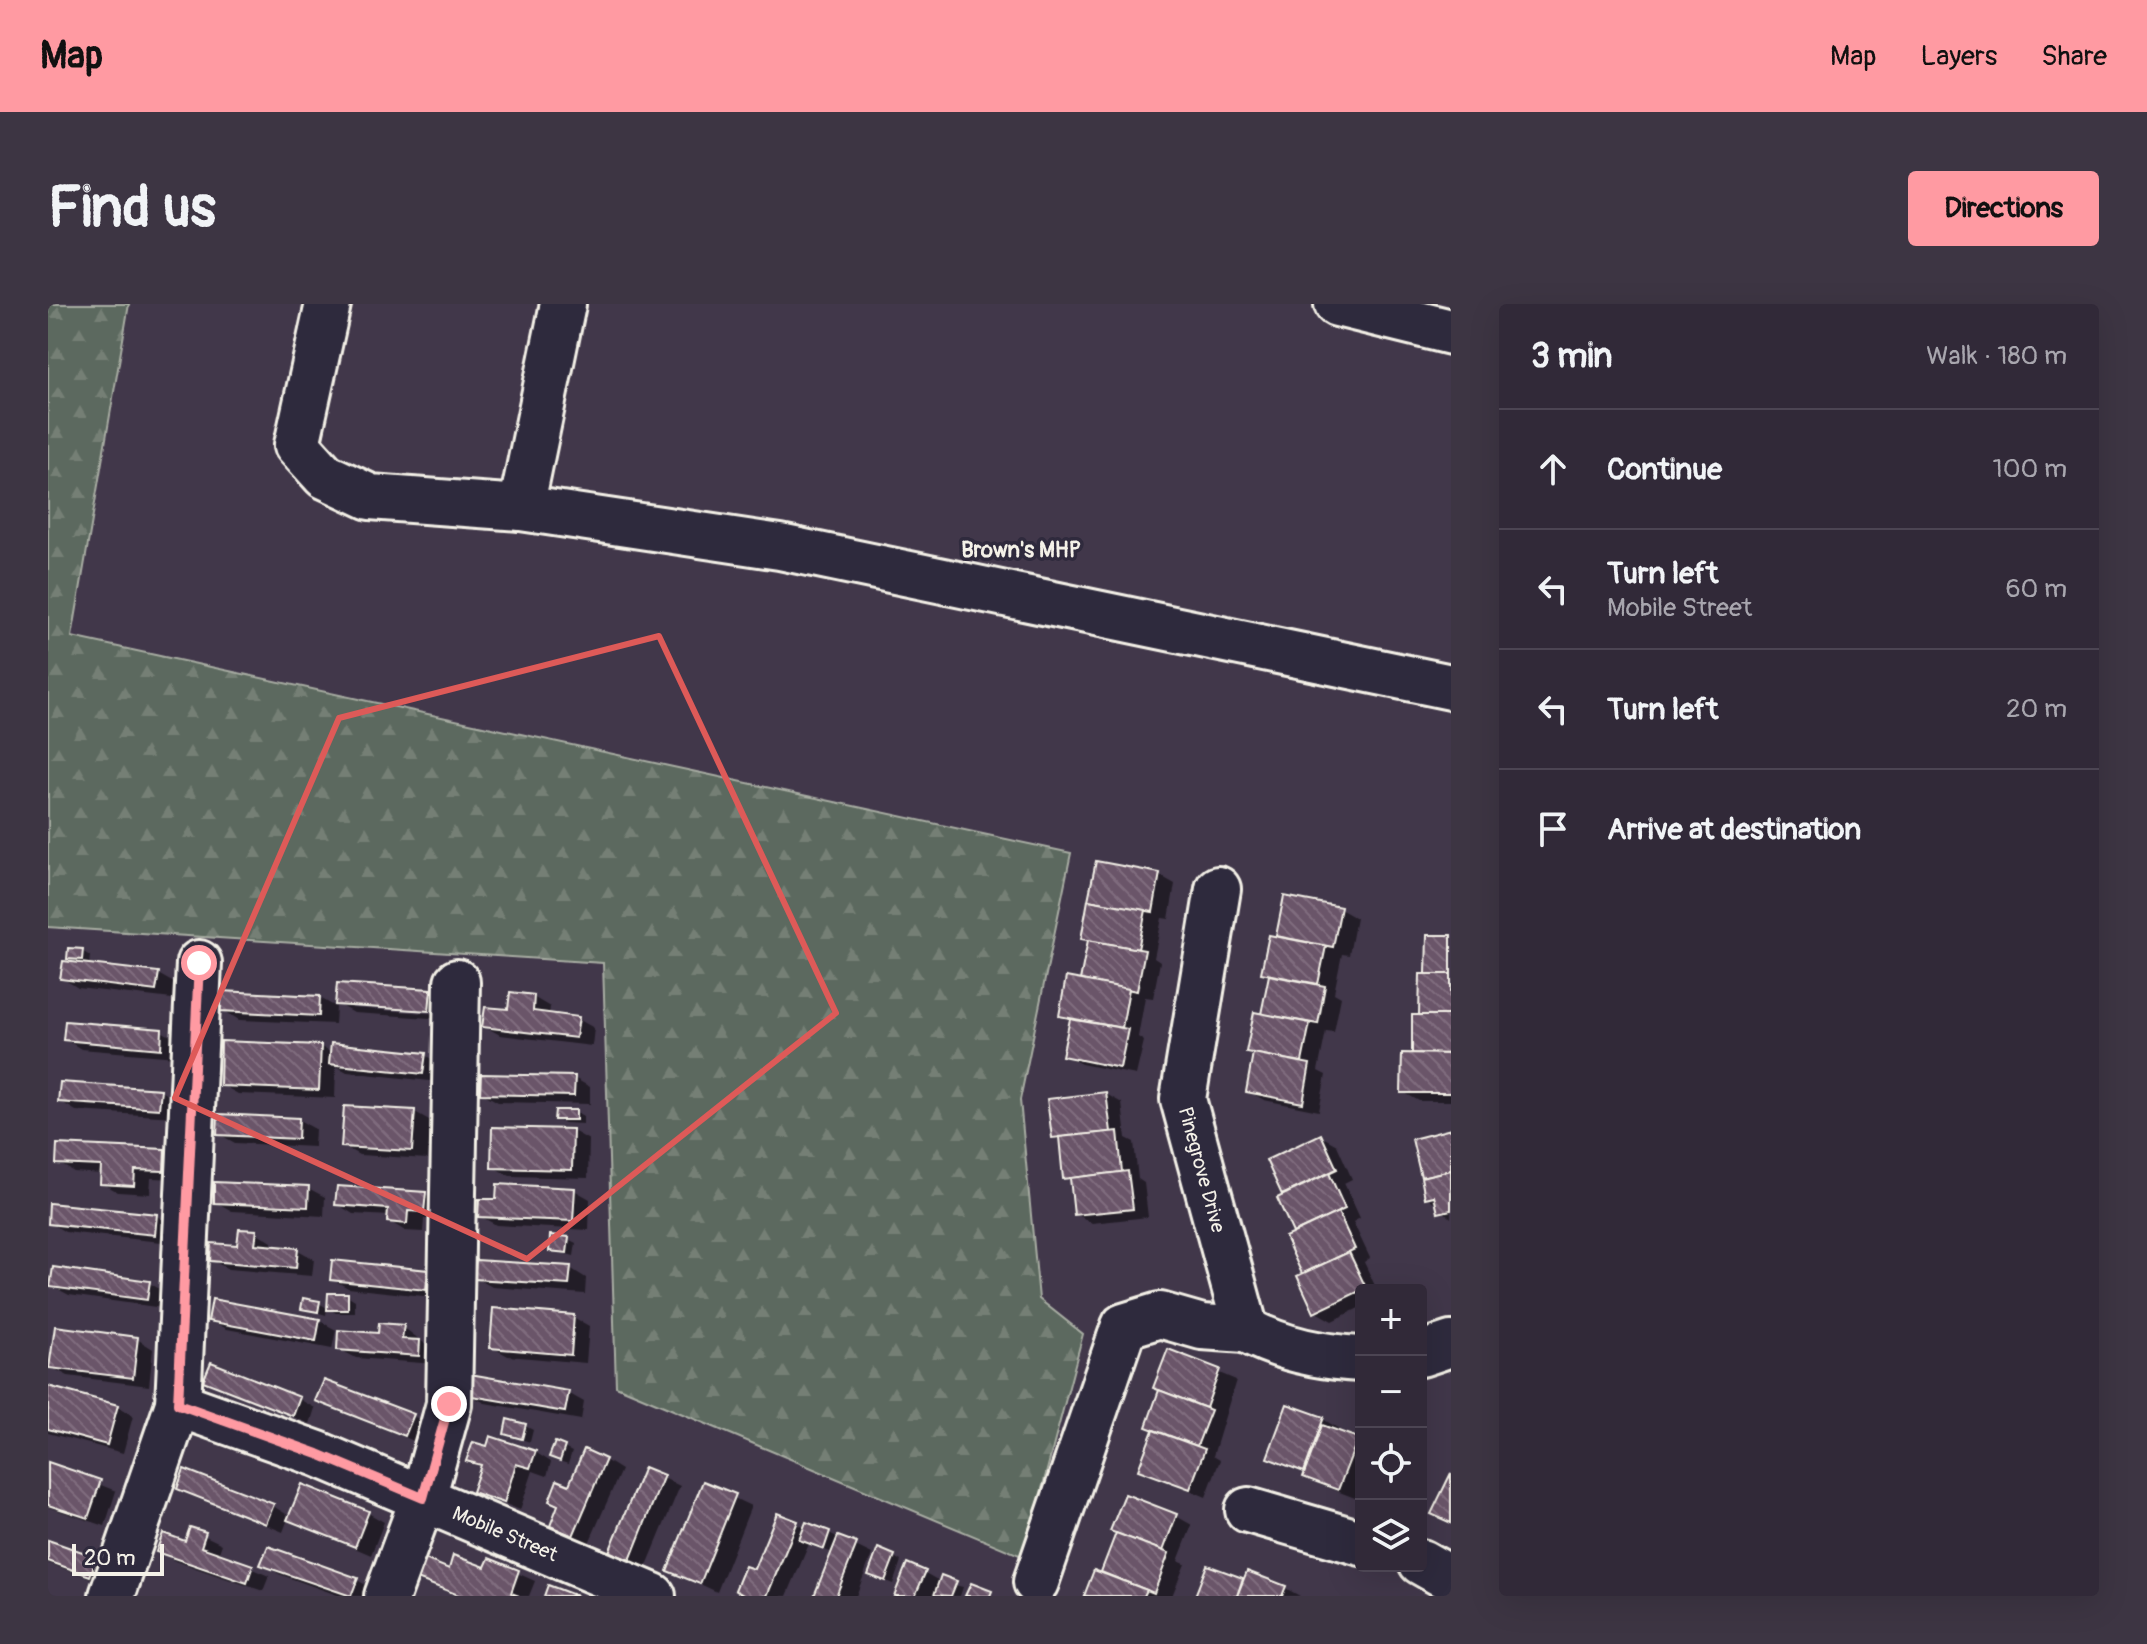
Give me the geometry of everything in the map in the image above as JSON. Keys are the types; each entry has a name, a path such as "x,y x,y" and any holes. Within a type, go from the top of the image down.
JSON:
{"street":[{"path":"328,304 297,445 325,476 370,497 521,508 780,547 1451,687"},
{"path":"521,508 563,304"},
{"path":"1337,304 1451,332"},
{"name":"Pinegrove Drive","path":"1218,889 1183,1099 1246,1330"},
{"path":"112,1596 178,1404 199,963"},
{"path":"387,1596 423,1498 449,1404 457,982"},
{"path":"1036,1582 1124,1326 1160,1315 1202,1327 1246,1330 1271,1343 1355,1358"},
{"path":"1427,1352 1451,1344"},
{"name":"Mobile Street","path":"178,1404 318,1454 653,1596"},
{"path":"1248,1510 1355,1531"},
{"path":"1427,1565 1451,1579"}],"highlighted area":[{"path":"659,636 836,1013 527,1259 175,1098 339,718"}],"green space":[{"path":"48,304 129,304 72,637 1071,853 1020,1100 1039,1299 1083,1334 1024,1557 616,1386 603,963 48,927"}],"building":[{"path":"1096,861 1160,873 1153,912 1088,900"},
{"path":"1284,896 1341,907 1333,947 1276,936"},
{"path":"1088,900 1146,910 1138,949 1081,939"},
{"path":"1269,935 1326,946 1318,984 1261,973"},
{"path":"1427,935 1451,935 1451,974 1426,974"},
{"path":"1088,940 1145,950 1137,991 1080,980"},
{"path":"68,948 83,949 82,960 67,959"},
{"path":"63,961 159,972 156,991 60,979"},
{"path":"1420,974 1451,974 1451,1015 1419,1015"},
{"path":"1269,975 1325,986 1318,1024 1261,1014"},
{"path":"1066,977 1129,989 1122,1028 1059,1016"},
{"path":"337,983 431,989 429,1011 335,1005"},
{"path":"222,991 320,996 319,1016 220,1011"},
{"path":"510,992 534,995 533,1011 579,1017 576,1038 482,1027 485,1007 508,1009"},
{"path":"1254,1012 1310,1023 1302,1062 1246,1052"},
{"path":"1412,1015 1451,1015 1451,1054 1412,1053"},
{"path":"1070,1019 1128,1029 1120,1068 1062,1056"},
{"path":"65,1021 162,1029 161,1049 63,1040"},
{"path":"221,1041 321,1045 319,1090 220,1086"},
{"path":"331,1043 426,1053 423,1074 329,1064"},
{"path":"1253,1053 1310,1064 1303,1103 1246,1092"},
{"path":"1402,1053 1451,1054 1451,1093 1401,1093"},
{"path":"481,1074 575,1076 574,1096 480,1094"},
{"path":"60,1082 161,1089 159,1109 58,1102"},
{"path":"1106,1092 1111,1132 1052,1138 1047,1099"},
{"path":"344,1106 415,1110 412,1151 341,1147"},
{"path":"555,1110 576,1110 576,1120 554,1120"},
{"path":"218,1114 299,1118 298,1139 217,1135"},
{"path":"492,1127 573,1129 572,1170 491,1168"},
{"path":"1451,1129 1451,1170 1421,1177 1412,1139"},
{"path":"1118,1131 1122,1172 1063,1179 1059,1137"},
{"path":"1321,1134 1337,1169 1282,1195 1266,1160"},
{"path":"57,1144 165,1149 164,1171 135,1170 134,1186 100,1184 101,1166 56,1164"},
{"path":"1451,1170 1451,1210 1438,1213 1434,1196 1425,1198 1421,1177"},
{"path":"1128,1171 1133,1209 1074,1215 1070,1178"},
{"path":"1329,1173 1345,1209 1293,1233 1277,1198"},
{"path":"214,1182 309,1186 308,1207 214,1203"},
{"path":"497,1184 575,1188 573,1221 478,1217 479,1199 496,1199"},
{"path":"337,1186 426,1192 424,1212 408,1211 407,1224 387,1222 388,1209 335,1205"},
{"path":"49,1203 157,1214 155,1235 48,1224"},
{"path":"1338,1212 1355,1249 1302,1274 1285,1237"},
{"path":"239,1229 257,1230 255,1244 298,1248 296,1268 210,1261 211,1243 237,1245"},
{"path":"550,1235 569,1237 567,1253 549,1251"},
{"path":"1349,1252 1364,1284 1355,1284 1355,1293 1314,1313 1297,1276"},
{"path":"332,1260 428,1270 426,1290 330,1280"},
{"path":"476,1260 571,1266 569,1285 474,1279"},
{"path":"53,1267 150,1281 147,1300 50,1287"},
{"path":"328,1293 348,1293 348,1310 327,1310"},
{"path":"303,1298 320,1301 318,1312 301,1309"},
{"path":"212,1299 320,1319 316,1341 208,1321"},
{"path":"493,1308 574,1315 571,1355 490,1348"},
{"path":"379,1323 404,1325 402,1339 420,1340 419,1356 337,1350 338,1330 378,1333"},
{"path":"55,1326 138,1337 133,1378 49,1368"},
{"path":"1168,1349 1220,1369 1206,1408 1153,1388"},
{"path":"211,1362 300,1397 293,1416 203,1381"},
{"path":"470,1374 569,1391 565,1412 466,1395"},
{"path":"324,1380 414,1414 405,1436 315,1401"},
{"path":"48,1386 118,1405 107,1445 48,1429"},
{"path":"1159,1390 1211,1410 1197,1446 1146,1427"},
{"path":"1287,1404 1324,1417 1304,1472 1267,1458"},
{"path":"507,1419 526,1424 522,1439 504,1434"},
{"path":"1322,1425 1355,1437 1355,1446 1338,1490 1303,1477"},
{"path":"1153,1430 1205,1449 1190,1489 1138,1470"},
{"path":"490,1436 536,1451 530,1468 516,1464 504,1503 472,1492 481,1465 466,1461 473,1442 487,1446"},
{"path":"555,1442 565,1446 560,1461 549,1457"},
{"path":"584,1449 606,1459 573,1536 550,1526 558,1505 549,1501 557,1480 569,1485"},
{"path":"48,1462 101,1480 88,1518 48,1505"},
{"path":"644,1467 664,1475 630,1560 609,1552"},
{"path":"184,1469 274,1504 266,1524 177,1489"},
{"path":"1451,1473 1451,1523 1431,1514"},
{"path":"703,1481 736,1494 700,1584 667,1571"},
{"path":"302,1484 369,1511 355,1547 287,1520"},
{"path":"1125,1494 1177,1514 1163,1551 1110,1531"},
{"path":"777,1513 798,1521 767,1596 745,1596 735,1590 745,1566 754,1569"},
{"path":"806,1522 830,1531 824,1549 799,1540"},
{"path":"190,1527 206,1532 201,1547 253,1565 247,1583 156,1552 163,1533 185,1541"},
{"path":"1116,1533 1169,1553 1154,1593 1101,1572"},
{"path":"838,1536 857,1543 836,1596 814,1596"},
{"path":"48,1540 97,1557 90,1576 48,1561"},
{"path":"268,1546 358,1578 351,1596 260,1565"},
{"path":"878,1548 895,1555 885,1581 868,1575"},
{"path":"453,1555 485,1567 489,1558 519,1570 511,1593 519,1596 461,1596 417,1579 425,1559 449,1569"},
{"path":"907,1563 926,1571 915,1596 894,1596"},
{"path":"1207,1565 1243,1578 1237,1596 1195,1596"},
{"path":"1094,1570 1147,1590 1144,1596 1084,1596"},
{"path":"1247,1571 1286,1586 1282,1596 1237,1596"},
{"path":"941,1575 957,1581 951,1596 934,1595"},
{"path":"971,1583 992,1591 990,1596 965,1596"},
{"path":"548,1585 577,1596 544,1596"}],"district":[{"name":"Brown's MHP","path":"1021,549"}],"route":[{"path":"199,963 178,1404 318,1454 423,1498 449,1404"}]}
